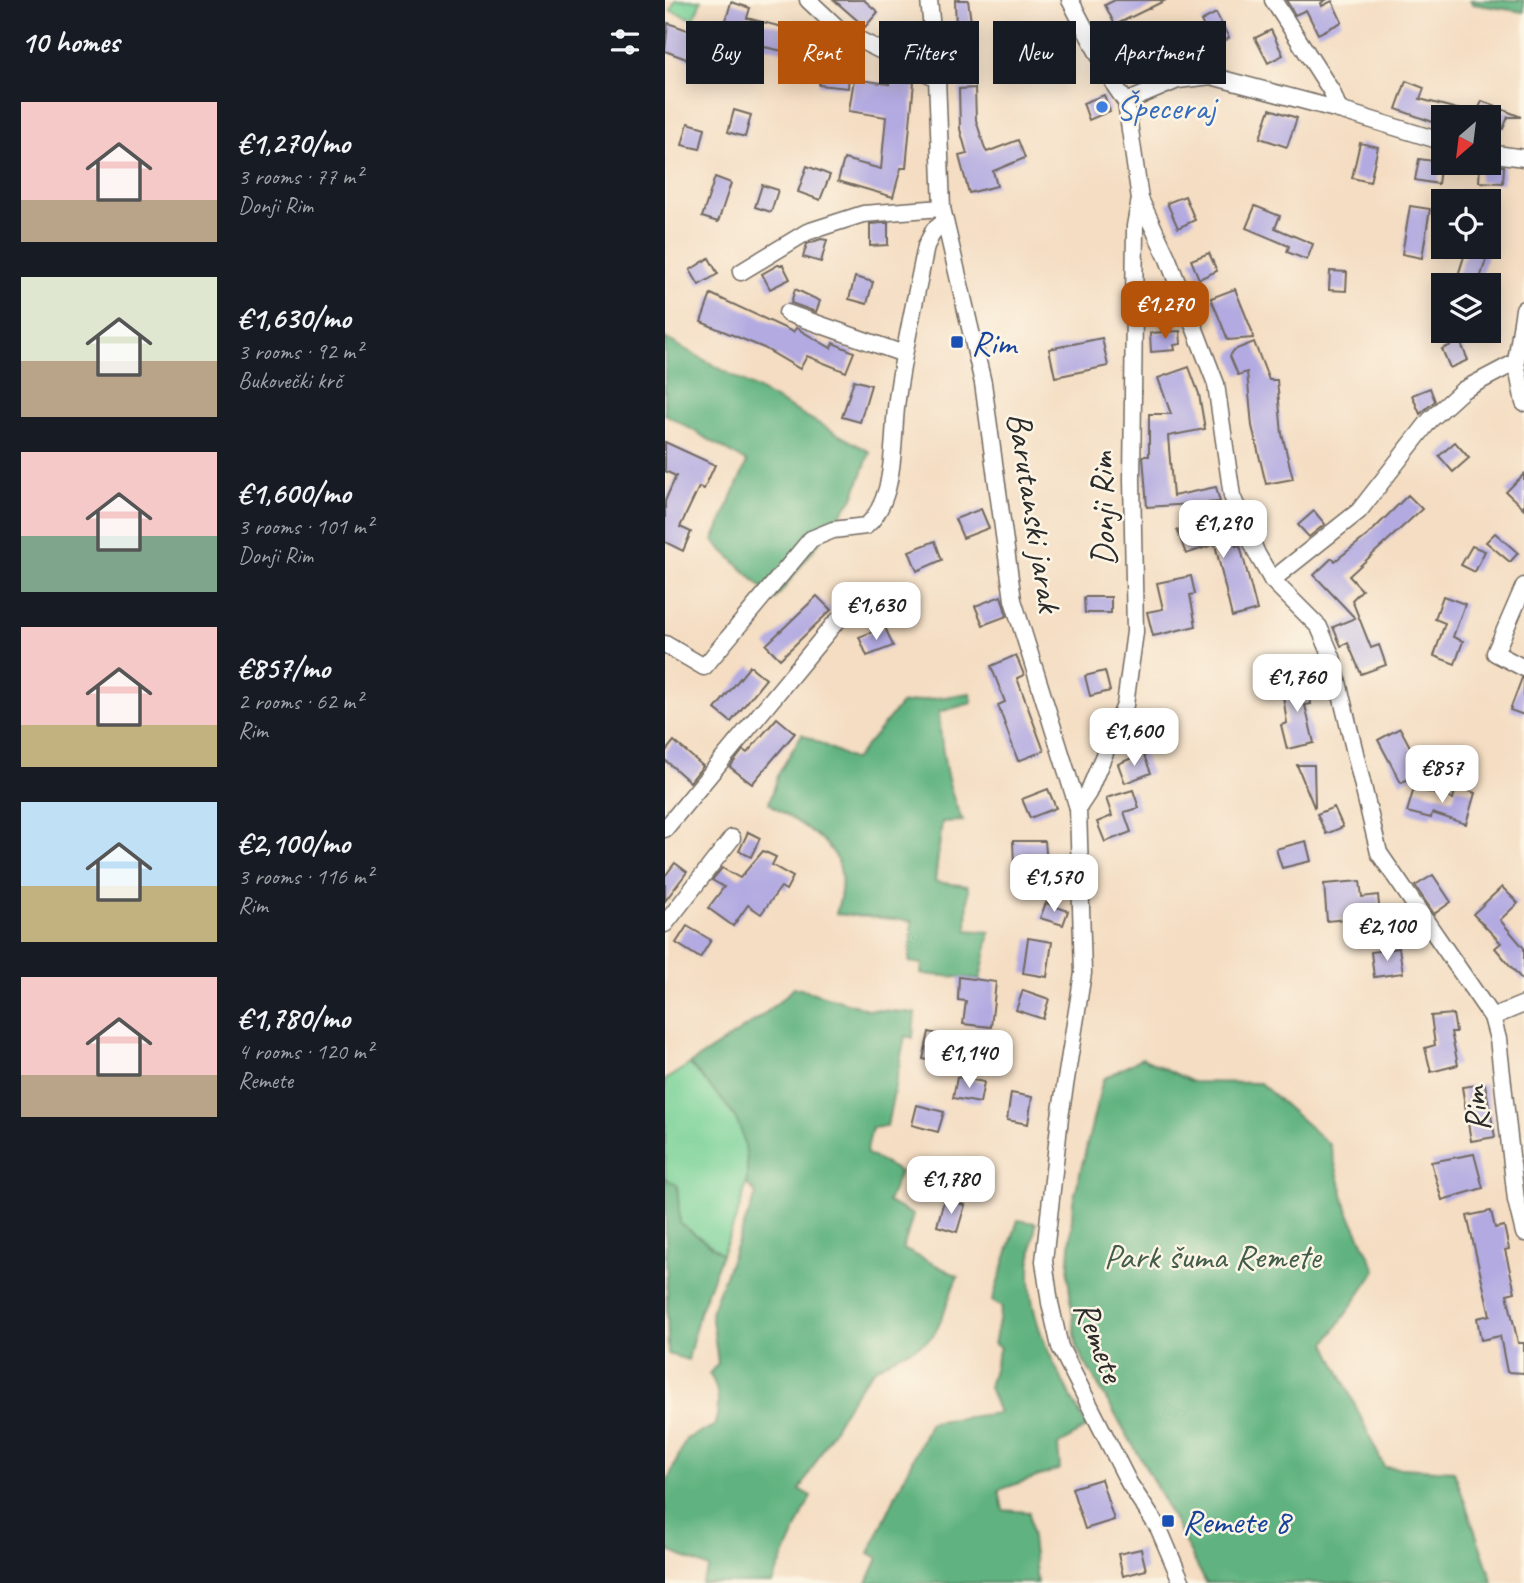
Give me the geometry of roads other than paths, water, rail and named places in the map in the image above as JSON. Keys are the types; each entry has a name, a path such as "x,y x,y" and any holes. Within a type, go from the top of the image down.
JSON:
{"street":[{"path":"808,0 841,32 879,50"},
{"name":"Barutanski jarak","path":"929,0 931,21"},
{"path":"1070,0 1126,102 1178,80 1211,76 1431,138"},
{"path":"1273,0 1332,92 1339,110"},
{"name":"Barutanski jarak","path":"937,84 943,215 983,383 1013,600 1078,808"},
{"name":"Rim","path":"1126,102 1140,199 1168,259 1216,384 1233,496 1257,554 1272,580 1319,627 1332,657 1379,853 1492,1017 1517,1136 1516,1199 1524,1233"},
{"path":"1501,155 1524,158"},
{"name":"Donji Rim","path":"1078,808 1088,793 1125,705 1135,632 1132,479 1135,226 1140,199"},
{"path":"741,272 807,232 863,214 943,215"},
{"path":"665,644 703,667 811,539 833,530 866,526 876,516 887,489 894,454 893,429 904,354 926,246 943,215"},
{"path":"1524,309 1516,362 1524,403"},
{"path":"787,313 904,354"},
{"path":"1272,580 1359,511 1430,420 1463,390 1516,362"},
{"path":"1524,586 1495,653 1524,668"},
{"path":"665,830 818,643 863,600"},
{"name":"Remete","path":"1078,808 1084,921 1083,973 1060,1117 1044,1261 1060,1346 1129,1483 1159,1529 1182,1583"},
{"path":"665,924 732,838"},
{"path":"1492,1017 1524,1004"}],"place":[{"name":"Špeceraj","path":"1102,107"},
{"name":"Rim","path":"957,342"},
{"name":"Remete 8","path":"1168,1521"}],"park label":[{"name":"Park šuma Remete","path":"1212,1256"}]}
